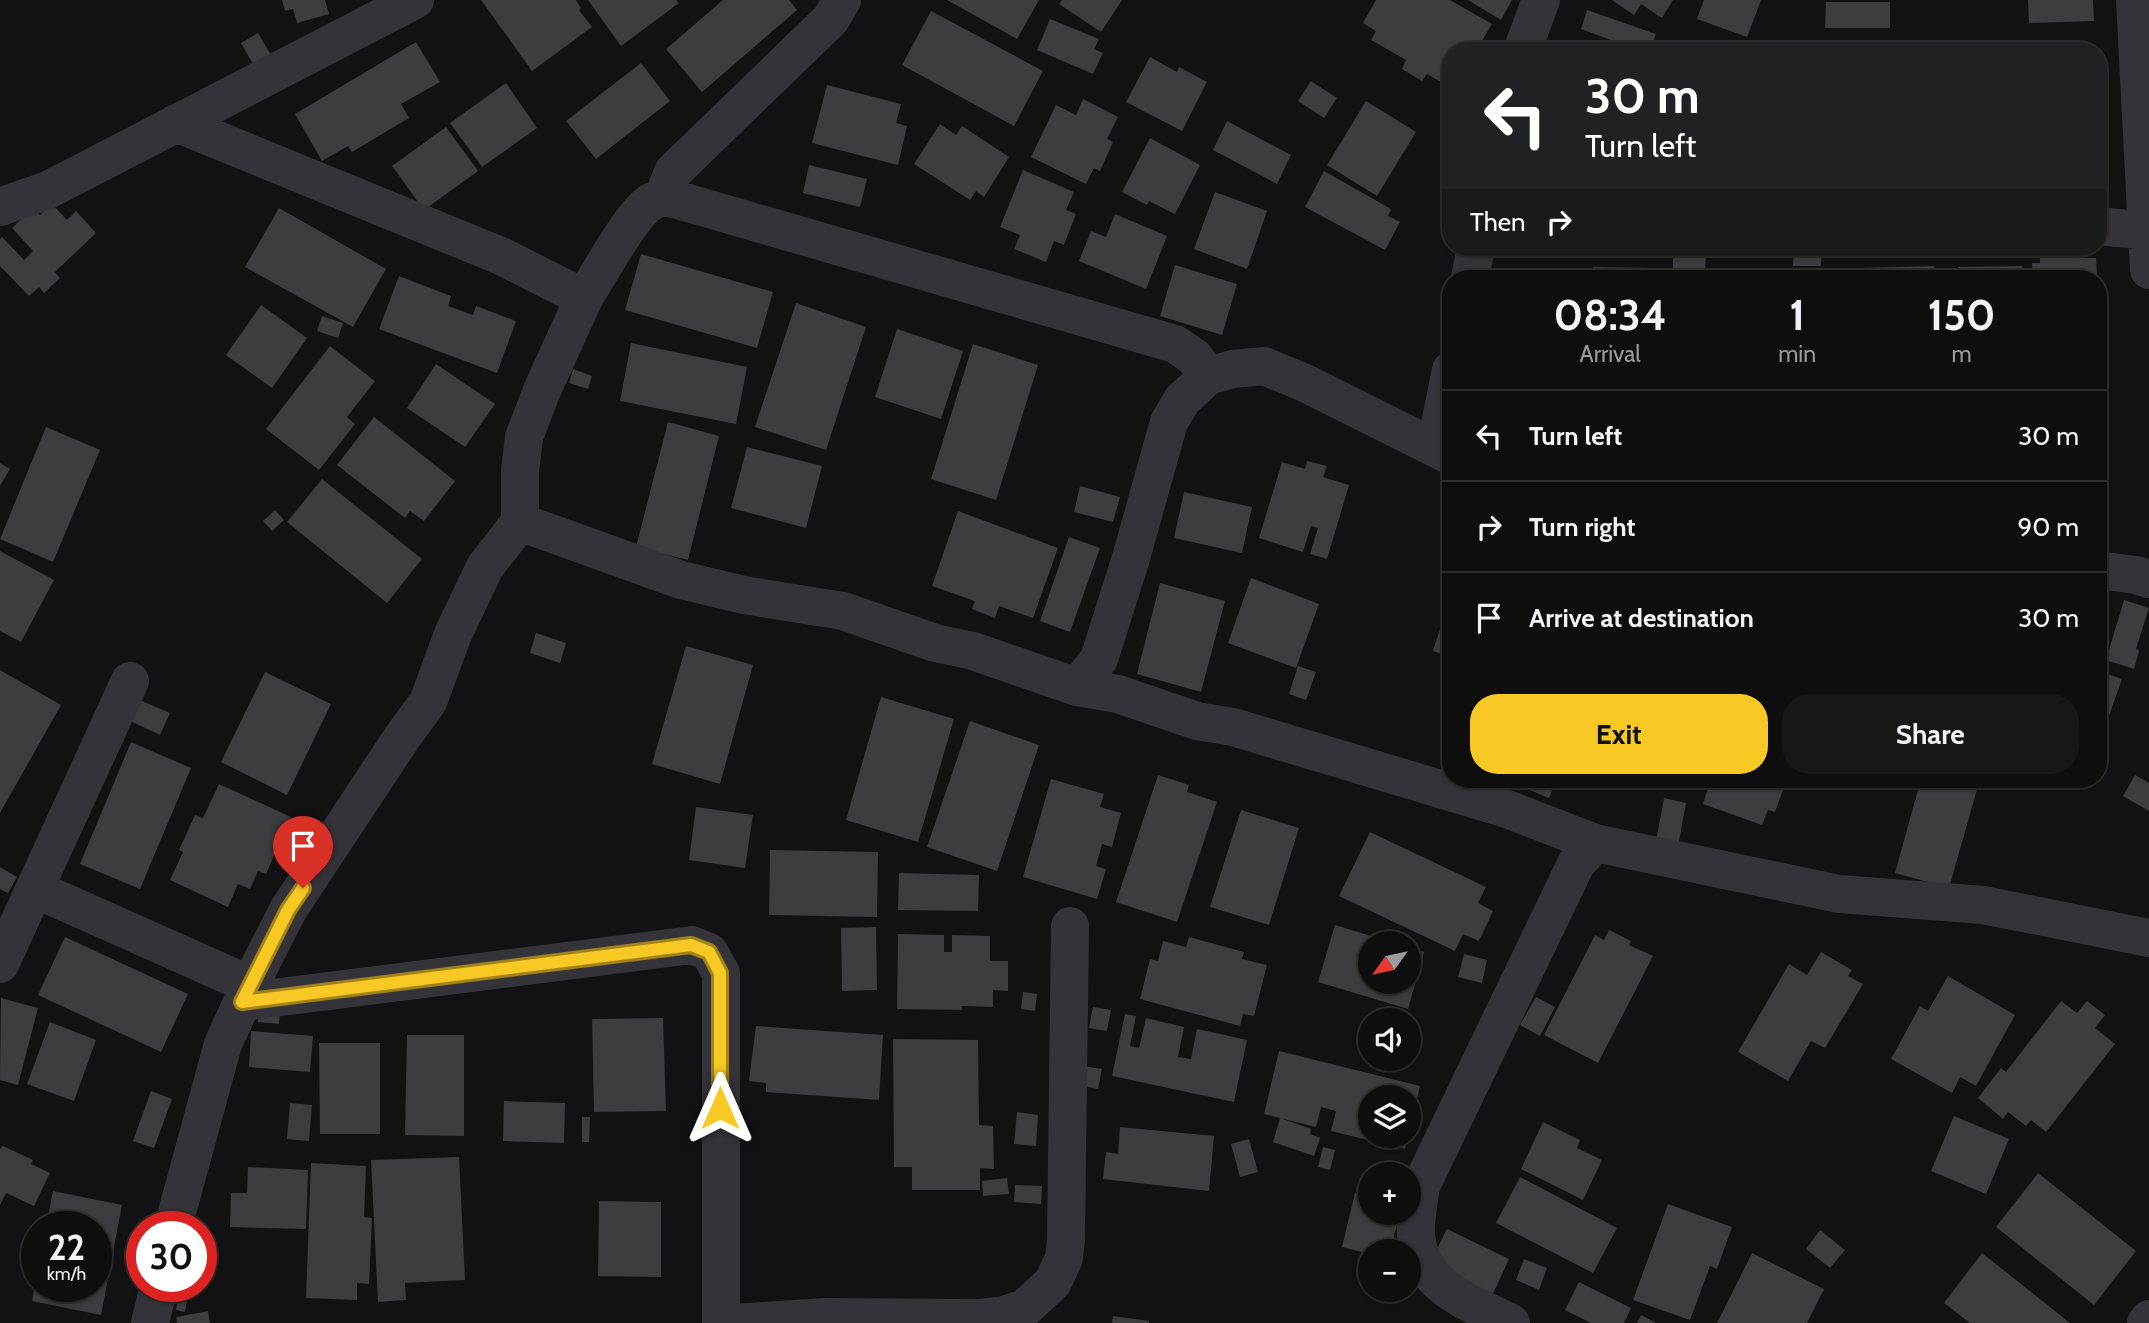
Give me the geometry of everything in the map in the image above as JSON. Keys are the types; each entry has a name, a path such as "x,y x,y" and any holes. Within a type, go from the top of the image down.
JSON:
{"street":[{"path":"0,207 48,190 415,0"},
{"path":"663,197 673,172 831,19 842,0"},
{"path":"1525,42 1541,0"},
{"path":"2135,0 2149,270"},
{"path":"176,123 501,256 584,298"},
{"path":"177,1211 223,1044 246,994 288,910 402,736 428,702 453,634 485,567 520,522 520,471 524,437 543,388 584,298 638,213 651,201 663,197 678,200 1175,344 1194,357 1208,376"},
{"path":"2107,227 2148,231"},
{"path":"1077,687 1099,659 1169,422 1182,400 1208,376 1233,369 1264,366 1305,383 1442,452"},
{"path":"520,522 681,580 744,595 844,611 935,643 973,651 1077,687 1118,694 1197,721 1233,727 1507,809 1595,843 1839,894 1983,905 2149,938"},
{"path":"2107,570 2149,579"},
{"path":"0,964 130,681"},
{"path":"1511,1323 1450,1294 1423,1264 1416,1234 1421,1186 1576,864 1595,843"},
{"path":"35,888 246,994 691,945 709,952 720,973 721,1323"},
{"path":"733,1323 825,1317 978,1318 1004,1315 1025,1308 1053,1282 1064,1258 1066,1239 1070,926"},
{"path":"150,1323 155,1302"}],"building":[{"path":"282,0 325,0 329,14 297,23 293,9 285,11"},
{"path":"481,0 576,0 581,8 579,10 592,27 532,71"},
{"path":"588,0 676,0 679,3 621,46"},
{"path":"723,0 789,0 797,10 702,92 666,49"},
{"path":"947,0 1039,0 1017,39"},
{"path":"1062,0 1122,0 1101,32 1059,4"},
{"path":"1376,0 1450,0 1492,24 1481,42 1442,42 1442,83 1427,74 1422,81 1402,69 1406,60 1371,40 1376,31 1363,23"},
{"path":"1468,0 1512,0 1501,20"},
{"path":"1612,0 1673,0 1662,18 1641,4 1634,15"},
{"path":"1704,0 1761,0 1747,37 1697,19"},
{"path":"2028,0 2093,0 2094,21 2029,23"},
{"path":"1826,2 1890,2 1890,28 1825,28"},
{"path":"1587,10 1656,34 1653,42 1616,42 1581,29"},
{"path":"931,11 1043,71 1014,126 902,65"},
{"path":"1050,19 1099,39 1094,49 1103,53 1093,74 1037,50"},
{"path":"258,33 271,55 253,64 241,43"},
{"path":"416,42 440,82 401,104 409,118 352,152 348,146 322,161 295,114"},
{"path":"1150,57 1177,72 1179,67 1207,82 1182,131 1126,102"},
{"path":"641,63 670,101 596,159 566,121"},
{"path":"1311,81 1337,98 1324,118 1298,101"},
{"path":"506,83 537,128 482,167 450,123"},
{"path":"827,85 901,104 896,123 907,126 898,165 812,143"},
{"path":"1083,99 1118,117 1107,139 1113,142 1100,171 1094,168 1086,184 1031,157 1056,105 1076,115"},
{"path":"1366,101 1416,132 1377,196 1327,165"},
{"path":"1227,121 1291,155 1277,184 1213,150"},
{"path":"940,124 956,135 962,126 1009,157 984,197 976,191 970,200 914,164"},
{"path":"446,127 478,171 424,210 392,166"},
{"path":"1150,138 1200,165 1175,214 1149,201 1147,205 1122,192"},
{"path":"809,165 867,179 860,207 803,193"},
{"path":"1023,170 1074,192 1066,210 1076,214 1064,245 1054,241 1046,262 1014,249 1020,235 1000,227"},
{"path":"1324,171 1391,209 1388,216 1400,222 1385,250 1305,207"},
{"path":"1215,192 1267,211 1247,269 1194,249"},
{"path":"52,204 67,220 76,211 96,233 55,272 60,278 44,293 39,287 29,296 0,266 0,239 2,237 24,260 33,251 12,228 33,208 40,215"},
{"path":"279,208 386,269 353,327 245,267"},
{"path":"1115,214 1167,236 1146,289 1079,261 1091,231 1106,237"},
{"path":"641,254 773,292 757,348 625,310"},
{"path":"1673,256 1706,256 1705,269 1749,269 1749,270 1673,270"},
{"path":"1794,256 1822,256 1821,266 1793,266"},
{"path":"2040,256 2096,258 2097,270 2032,270 2032,263 2040,263"},
{"path":"1175,265 1237,284 1222,335 1160,316"},
{"path":"1934,266 1934,270 1858,270"},
{"path":"2022,266 2022,270 1958,270 1958,267"},
{"path":"1593,267 1649,268 1649,270 1593,270"},
{"path":"399,276 451,296 448,306 473,315 476,306 516,321 497,373 379,329"},
{"path":"796,303 866,327 826,450 755,427"},
{"path":"261,305 307,338 272,388 226,355"},
{"path":"322,316 343,323 338,338 317,331"},
{"path":"897,329 963,351 941,419 875,397"},
{"path":"631,343 747,367 736,424 620,401"},
{"path":"973,344 1038,365 996,500 931,479"},
{"path":"330,346 375,381 347,417 355,424 319,470 266,429"},
{"path":"436,364 495,404 465,447 407,408"},
{"path":"573,369 592,376 588,389 569,383"},
{"path":"374,417 455,481 424,521 410,511 405,518 337,465"},
{"path":"668,422 719,436 688,560 636,547"},
{"path":"46,427 100,450 53,562 0,539"},
{"path":"747,447 822,466 806,528 731,508"},
{"path":"1307,461 1327,466 1323,477 1349,485 1327,559 1310,554 1318,528 1311,526 1303,552 1259,538 1282,462 1305,469"},
{"path":"0,463 10,469 0,486"},
{"path":"322,479 422,559 387,603 287,522"},
{"path":"1080,486 1120,497 1113,522 1074,512"},
{"path":"1184,492 1252,507 1242,553 1174,538"},
{"path":"275,510 284,520 272,531 263,521"},
{"path":"958,511 1058,548 1033,618 999,606 995,618 972,609 975,601 932,586"},
{"path":"1069,537 1100,548 1070,632 1040,621"},
{"path":"0,551 54,580 21,642 0,631"},
{"path":"1251,578 1319,604 1296,668 1228,643"},
{"path":"1160,583 1225,601 1201,692 1137,674"},
{"path":"2124,600 2149,608 2136,649 2139,651 2134,669 2107,660"},
{"path":"1442,622 1442,654 1433,651"},
{"path":"536,633 566,643 560,663 530,653"},
{"path":"686,646 753,665 720,784 652,764"},
{"path":"1298,666 1316,672 1306,700 1289,694"},
{"path":"0,670 61,705 0,813"},
{"path":"265,672 331,704 287,795 221,762"},
{"path":"2107,674 2122,679 2107,721"},
{"path":"881,697 954,719 918,842 846,820"},
{"path":"135,698 170,713 160,735 126,719"},
{"path":"970,721 1039,745 997,871 927,847"},
{"path":"131,742 191,768 140,889 80,864"},
{"path":"1158,775 1189,785 1187,792 1217,802 1177,922 1116,902"},
{"path":"2135,775 2149,783 2149,811 2123,796"},
{"path":"1051,779 1104,794 1100,807 1121,813 1112,847 1102,844 1096,866 1106,869 1097,899 1023,877"},
{"path":"219,784 291,817 266,874 258,871 250,889 238,884 228,907 170,880 183,852 179,850 195,815 203,818"},
{"path":"1524,788 1553,788 1549,798"},
{"path":"1708,788 1784,788 1775,812 1768,810 1762,825 1703,804"},
{"path":"1919,788 1977,788 1949,888 1895,873"},
{"path":"1664,798 1686,803 1678,846 1656,841"},
{"path":"696,807 753,815 745,868 689,860"},
{"path":"1241,810 1299,828 1269,925 1210,907"},
{"path":"1370,832 1486,887 1478,903 1493,911 1479,941 1463,934 1455,951 1421,935 1421,931 1413,931 1339,896"},
{"path":"770,850 878,852 877,917 769,915"},
{"path":"0,867 17,877 8,893 0,889"},
{"path":"899,873 979,875 978,911 898,910"},
{"path":"1335,925 1358,932 1358,994 1318,982"},
{"path":"876,927 877,990 842,991 841,928"},
{"path":"1609,930 1631,941 1629,945 1653,956 1598,1063 1544,1035 1595,935 1604,940"},
{"path":"898,934 944,935 944,952 952,952 952,935 990,936 990,961 1008,961 1008,991 993,990 993,1007 962,1006 962,1010 897,1009"},
{"path":"65,937 188,994 161,1052 38,995"},
{"path":"1189,937 1244,952 1242,959 1267,965 1254,1016 1243,1014 1240,1026 1140,999 1150,959 1158,961 1163,941 1186,947"},
{"path":"1821,952 1852,970 1848,976 1863,984 1825,1048 1811,1041 1788,1081 1738,1052 1789,964 1807,975"},
{"path":"1464,954 1487,960 1482,983 1458,977"},
{"path":"1948,976 2015,1015 1976,1086 1960,1077 1952,1093 1891,1059 1920,1006 1928,1011"},
{"path":"1023,992 1037,994 1035,1011 1021,1009"},
{"path":"1358,994 1412,994 1408,1008"},
{"path":"1536,997 1555,1007 1540,1036 1520,1025"},
{"path":"1,998 38,1008 18,1085 0,1080"},
{"path":"2061,1001 2077,1013 2087,1001 2105,1015 2095,1028 2115,1044 2046,1132 2031,1120 2026,1126 2008,1112 2003,1119 1978,1098 2001,1068 2006,1072"},
{"path":"259,1005 280,1008 279,1024 258,1022"},
{"path":"1093,1007 1111,1010 1107,1031 1089,1028"},
{"path":"1125,1014 1136,1016 1130,1046 1139,1048 1146,1018 1184,1027 1178,1057 1191,1059 1197,1029 1247,1040 1234,1102 1112,1076"},
{"path":"663,1018 666,1111 594,1112 592,1019"},
{"path":"50,1022 96,1040 74,1101 27,1084"},
{"path":"756,1026 883,1035 879,1100 766,1092 766,1083 749,1081"},
{"path":"251,1031 313,1036 310,1072 249,1067"},
{"path":"407,1035 464,1035 464,1136 405,1135"},
{"path":"893,1039 978,1040 979,1125 993,1126 994,1169 980,1168 980,1190 912,1190 912,1167 894,1167"},
{"path":"319,1043 380,1043 380,1134 320,1134"},
{"path":"1279,1051 1416,1085 1358,1085 1358,1138 1331,1131 1336,1111 1321,1107 1316,1127 1264,1114"},
{"path":"1083,1066 1102,1069 1098,1089 1080,1085"},
{"path":"151,1091 172,1099 154,1148 133,1141"},
{"path":"504,1101 565,1103 564,1143 503,1141"},
{"path":"290,1103 312,1105 309,1141 287,1139"},
{"path":"1017,1112 1038,1115 1036,1146 1014,1144"},
{"path":"1954,1116 2009,1139 1986,1194 1931,1171"},
{"path":"582,1117 590,1117 589,1142 582,1142"},
{"path":"1280,1118 1311,1129 1310,1134 1320,1138 1314,1156 1273,1142"},
{"path":"1543,1122 1580,1140 1577,1148 1602,1160 1583,1200 1521,1169"},
{"path":"1120,1127 1214,1136 1209,1191 1103,1179 1106,1152 1118,1154"},
{"path":"1249,1139 1258,1172 1240,1177 1231,1144"},
{"path":"3,1146 33,1160 31,1164 50,1173 34,1206 6,1193 0,1205 0,1149"},
{"path":"1323,1147 1335,1150 1330,1170 1318,1167"},
{"path":"459,1157 465,1280 405,1283 406,1300 378,1302 371,1160"},
{"path":"311,1163 366,1166 364,1217 372,1218 369,1284 357,1283 357,1300 306,1298"},
{"path":"248,1167 308,1170 306,1229 230,1227 231,1193 247,1193"},
{"path":"2038,1173 2136,1251 2094,1305 1996,1227"},
{"path":"1520,1177 1617,1228 1593,1273 1496,1223"},
{"path":"1007,1178 1009,1194 983,1196 982,1181"},
{"path":"1015,1185 1042,1186 1041,1204 1014,1202"},
{"path":"53,1191 122,1205 112,1257 112,1211 49,1211"},
{"path":"1355,1193 1358,1194 1358,1225 1397,1225 1393,1239 1358,1239 1358,1251 1342,1247"},
{"path":"599,1201 661,1202 661,1277 598,1276"},
{"path":"1668,1204 1732,1227 1717,1269 1710,1266 1690,1320 1633,1300"},
{"path":"1447,1229 1509,1259 1491,1298 1428,1267"},
{"path":"1820,1230 1845,1250 1830,1268 1806,1249"},
{"path":"1752,1253 1824,1289 1807,1323 1717,1323"},
{"path":"1982,1253 2070,1323 1970,1323 1944,1303"},
{"path":"1524,1259 1547,1268 1539,1290 1516,1280"},
{"path":"1579,1282 1631,1308 1624,1323 1591,1323 1565,1310"},
{"path":"37,1302 103,1302 101,1315"},
{"path":"177,1302 187,1302 185,1312 176,1310"},
{"path":"208,1311 210,1323 177,1323 176,1317"},
{"path":"1641,1315 1656,1323 1637,1323"},
{"path":"1113,1316 1149,1321 1149,1323 1112,1323"}],"route":[{"path":"303,888 288,910 242,1002 691,945 709,952 720,973 720,1108"}]}
